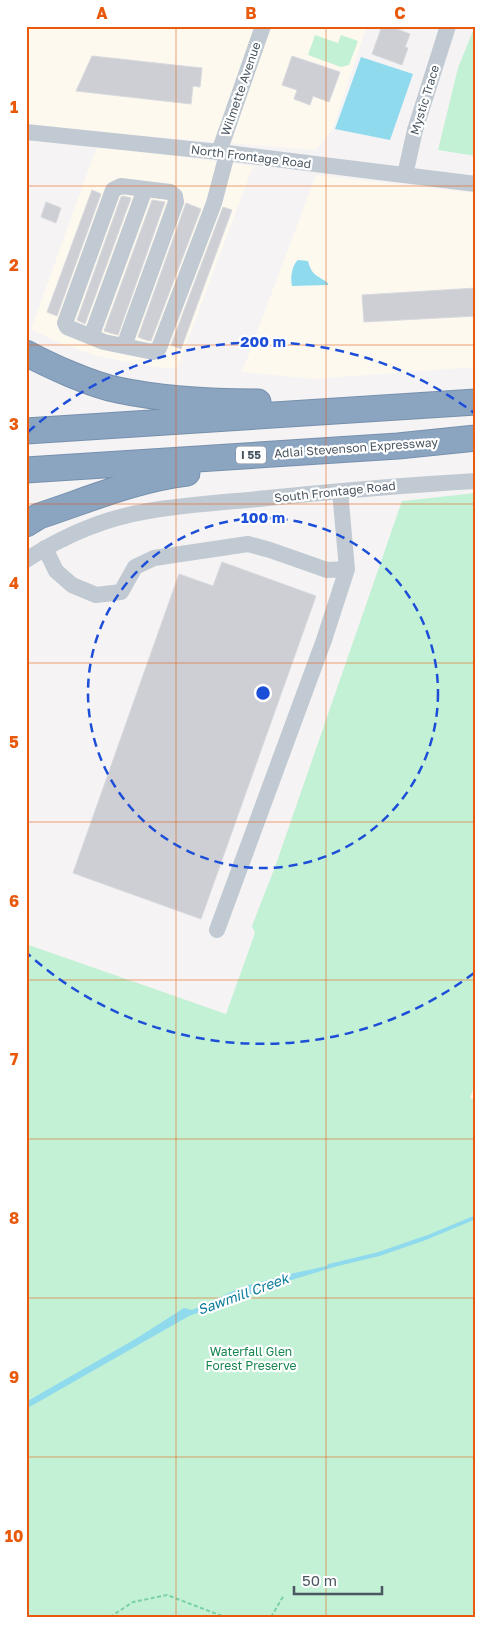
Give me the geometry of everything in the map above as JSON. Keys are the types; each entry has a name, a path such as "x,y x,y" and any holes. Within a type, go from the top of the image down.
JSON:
{"highway":[{"path":"26,353 80,377 117,390 176,398 248,402 446,404"},
{"path":"26,431 476,402"},
{"name":"Adlai Stevenson Expressway","path":"26,470 398,446 476,438"},
{"path":"26,524 39,516 127,485 169,475 398,446"}],"street":[{"name":"Wilmette Avenue","path":"146,189 120,186 113,190 65,323 67,327 104,342 153,352 159,348 214,203 223,153 263,26"},
{"name":"Mystic Trace","path":"405,175 415,130 448,26"},
{"name":"North Frontage Road","path":"26,132 223,153 476,184"},
{"path":"91,337 146,189 170,192 175,196 176,202 124,346"},
{"name":"South Frontage Road","path":"26,560 45,548 80,531 113,519 148,511 340,491 476,481"},
{"path":"217,930 320,649 347,569 340,491"},
{"path":"45,548 56,571 72,585 96,595 121,592 135,567 154,558 248,544 327,570 347,569"}],"path":[{"path":"110,1617 133,1602 167,1595 222,1616 230,1617"},
{"path":"271,1617 284,1595"}],"shaded area":[{"path":"26,26 367,26 332,130 316,150 64,130 26,125"},
{"path":"97,146 253,166 177,369 147,366 97,356 57,342 31,329"},
{"path":"316,175 476,193 476,367 314,379 242,372"}],"green space":[{"path":"475,26 476,156 438,150 458,68"},
{"path":"315,35 338,43 341,35 358,41 349,65 341,67 308,55"},
{"name":"Waterfall Glen Forest Preserve","path":"476,493 476,1081 470,1098 476,1100 476,1617 26,1617 26,944 226,1014 255,933 252,926 275,867 402,501"}],"water":[{"path":"361,57 413,74 390,140 335,129"},
{"path":"298,260 308,261 313,272 328,283 328,285 292,286 292,272"},
{"path":"360,1259 285,1282 189,1316 26,1409 26,1402 137,1338 184,1308 192,1310 242,1287 285,1275"}],"building":[{"path":"382,26 389,26 410,34 405,47 408,48 402,65 372,54"},
{"path":"92,56 202,68 200,87 193,86 191,104 76,91"},
{"path":"292,56 340,72 329,102 313,96 310,105 294,99 297,90 282,85"},
{"path":"92,190 101,194 57,316 47,312"},
{"path":"121,197 131,198 85,324 77,320"},
{"path":"152,200 165,202 118,335 104,331"},
{"path":"46,202 61,208 56,223 41,217"},
{"path":"186,203 201,209 151,341 146,340 138,337"},
{"path":"223,207 232,210 181,349 171,345"},
{"path":"476,288 476,316 364,322 362,295"},
{"path":"222,562 316,596 201,919 73,873 179,574 213,586"}],"waterway":[{"name":"Sawmill Creek","path":"329,1266 379,1254 428,1237 476,1217"}]}
